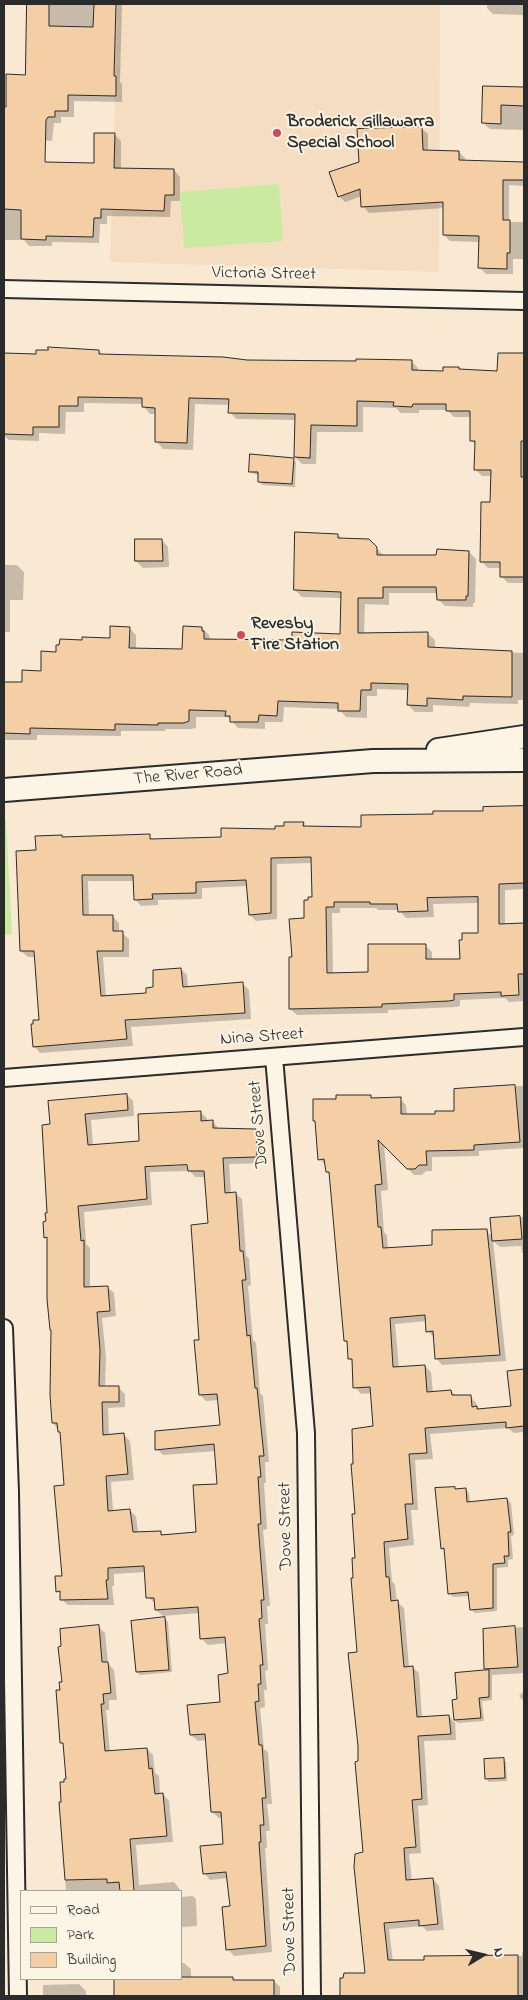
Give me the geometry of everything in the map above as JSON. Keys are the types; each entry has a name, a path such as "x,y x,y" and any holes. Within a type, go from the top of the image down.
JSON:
{"main road":[{"name":"The River Road","path":"373,761 524,737"},
{"name":"The River Road","path":"4,790 373,761 524,760"}],"street":[{"name":"Victoria Street","path":"4,289 524,301"},
{"name":"Nina Street","path":"4,1078 524,1037"},
{"name":"Dove Street","path":"274,1057 306,1426 312,1996"},
{"path":"4,1328 9,1473 18,1996"}],"shaded area":[{"name":"Broderick Gillawarra Special School","path":"118,4 440,4 439,272 110,262"}],"green space":[{"path":"279,184 283,241 184,248 180,192"},
{"path":"4,820 6,820 12,934 4,935"}],"building":[{"path":"27,4 49,4 49,26 93,27 94,4 116,4 114,76 116,76 116,96 68,95 68,111 55,111 55,117 48,117 46,120 45,162 94,163 94,133 115,133 114,168 174,169 174,195 165,195 164,211 101,209 101,218 94,218 93,237 46,236 46,240 21,239 21,210 4,209 4,107 6,107 6,74 25,75"},
{"path":"483,86 524,87 524,106 501,105 501,124 482,123"},
{"path":"422,127 423,150 459,151 459,160 524,162 524,180 503,180 503,220 510,220 510,253 507,253 507,269 478,268 479,236 443,235 443,202 361,207 360,189 338,197 329,172 359,162 357,129"},
{"path":"48,347 99,350 99,354 223,357 247,360 412,360 412,370 443,371 443,367 459,367 459,369 497,371 498,353 524,353 524,441 521,441 521,477 524,477 524,577 500,577 500,562 480,562 481,502 490,502 491,470 474,470 475,441 470,441 470,411 446,411 446,404 413,404 412,407 393,406 394,402 357,401 357,426 311,425 310,458 294,457 295,414 228,413 229,399 189,398 187,443 155,442 155,408 142,407 142,398 78,397 78,406 59,406 59,427 33,427 33,435 4,434 4,353 36,354 36,350 48,350"},
{"path":"250,454 294,458 292,484 258,482 258,472 249,472"},
{"path":"295,532 338,534 338,538 369,539 377,547 377,555 436,555 437,549 469,551 468,596 466,596 466,600 437,600 436,587 383,587 383,598 358,598 358,633 428,632 428,647 512,651 512,697 463,696 463,700 427,698 427,706 407,705 408,684 371,683 371,690 361,690 360,711 338,711 338,703 278,701 277,716 259,715 258,722 230,722 230,716 225,716 226,711 189,710 189,721 184,723 158,723 158,725 115,724 115,730 30,728 30,734 4,733 4,682 22,682 22,670 41,671 41,651 56,652 56,645 59,645 60,639 82,640 82,637 110,638 110,626 130,627 129,648 182,649 183,626 202,627 204,639 292,640 292,632 340,634 341,592 294,590"},
{"path":"135,539 162,539 163,561 135,561"},
{"path":"524,806 524,883 499,884 499,924 524,923 524,974 518,974 519,995 501,996 501,992 454,994 454,1000 449,1001 382,1004 382,1007 289,1009 289,957 292,957 289,919 304,918 304,900 312,897 311,857 271,858 271,913 249,915 246,880 196,882 196,893 152,894 153,899 134,900 133,875 82,875 83,915 113,915 113,931 123,931 123,951 97,951 101,996 146,993 146,988 153,987 153,970 181,968 183,987 243,982 245,1013 125,1020 127,1039 33,1047 31,1024 33,1024 33,1020 39,1020 34,951 20,951 16,851 36,850 35,836 150,834 150,839 221,837 221,828 275,829 275,826 284,826 284,822 304,822 303,826 361,827 361,815 433,814 433,811 483,811 483,807","holes":["478,897 478,933 462,933 462,940 459,940 460,959 426,959 426,944 368,944 368,972 327,973 326,907 334,907 334,902 397,904 398,912 428,911 427,898"]},
{"path":"515,1085 520,1142 474,1145 474,1150 426,1151 427,1165 419,1165 415,1169 407,1169 378,1140 382,1184 375,1185 378,1227 381,1227 383,1248 432,1245 432,1230 487,1229 500,1355 435,1359 433,1331 426,1332 425,1315 390,1318 393,1367 425,1365 427,1392 451,1390 452,1395 471,1395 472,1407 477,1406 477,1409 511,1406 507,1371 524,1369 524,1426 506,1428 506,1422 425,1428 427,1453 409,1454 413,1504 405,1504 408,1539 384,1542 386,1577 389,1577 391,1601 398,1600 404,1667 413,1666 417,1717 449,1715 451,1734 418,1736 422,1799 412,1800 416,1847 404,1848 406,1880 433,1878 438,1924 419,1926 419,1920 384,1923 388,1960 424,1960 424,1956 518,1955 518,1996 340,1996 340,1978 343,1978 344,1973 365,1973 354,1867 355,1854 363,1852 355,1762 358,1761 358,1746 348,1653 357,1652 351,1578 353,1578 352,1558 355,1558 352,1514 355,1514 351,1464 353,1464 352,1429 373,1426 370,1387 353,1388 352,1359 348,1359 347,1341 344,1341 329,1172 326,1172 324,1159 318,1160 315,1121 313,1121 313,1099 336,1099 336,1095 371,1095 371,1098 401,1097 401,1114 435,1114 435,1111 454,1111 454,1089"},
{"path":"127,1094 128,1110 85,1114 88,1145 139,1141 138,1114 201,1111 201,1121 213,1120 213,1128 256,1129 257,1157 223,1158 225,1193 236,1192 240,1251 243,1251 246,1280 242,1280 247,1336 250,1335 264,1456 259,1456 261,1477 258,1477 261,1524 258,1524 264,1600 261,1600 262,1618 259,1619 263,1665 260,1665 261,1684 258,1684 259,1701 255,1702 259,1745 262,1745 266,1798 262,1798 264,1825 260,1825 261,1842 259,1842 266,1946 226,1950 222,1907 230,1906 226,1872 203,1874 200,1846 223,1844 221,1812 211,1812 205,1734 190,1735 187,1705 220,1702 218,1675 228,1673 225,1637 200,1639 198,1607 155,1610 154,1598 146,1598 144,1566 108,1568 108,1580 106,1580 108,1599 60,1600 60,1591 56,1592 55,1576 62,1576 54,1486 64,1485 60,1432 58,1432 57,1423 52,1423 50,1395 51,1330 47,1299 47,1237 44,1238 43,1222 46,1221 45,1213 47,1213 42,1125 50,1124 48,1101","holes":["187,1165 188,1171 204,1171 208,1223 191,1225 199,1340 194,1340 199,1395 217,1394 220,1425 155,1431 155,1450 214,1444 217,1484 193,1485 196,1532 161,1535 161,1531 133,1532 130,1509 108,1511 106,1476 128,1474 124,1433 103,1435 102,1402 119,1402 119,1386 99,1386 100,1350 97,1312 110,1311 108,1286 84,1287 84,1240 81,1241 78,1206 147,1199 145,1167"]},
{"path":"520,1216 522,1239 492,1241 490,1218"},
{"path":"455,1487 455,1489 466,1488 467,1502 507,1498 511,1532 508,1532 509,1556 504,1556 505,1563 493,1564 493,1608 470,1610 468,1592 448,1594 444,1548 441,1549 435,1488"},
{"path":"165,1617 169,1670 136,1672 131,1621"},
{"path":"99,1625 102,1662 108,1662 111,1693 103,1694 104,1704 101,1704 105,1751 147,1748 149,1769 152,1768 155,1794 163,1793 167,1836 130,1839 134,1890 120,1890 119,1882 107,1883 107,1879 65,1880 59,1802 61,1802 60,1782 64,1782 64,1779 66,1779 63,1743 60,1743 56,1690 60,1690 59,1682 62,1682 58,1647 61,1646 60,1629"},
{"path":"515,1626 518,1667 484,1669 483,1629"},
{"path":"489,1670 489,1697 479,1698 481,1718 454,1720 452,1700 457,1699 455,1673"},
{"path":"504,1758 505,1778 485,1779 484,1759"},
{"path":"182,1977 233,1977 233,1980 274,1980 274,1996 114,1996 114,1980 182,1980"}],"place":[{"name":"Broderick Gillawarra Special School","path":"277,133"},
{"name":"Revesby Fire Station","path":"241,635"}]}
